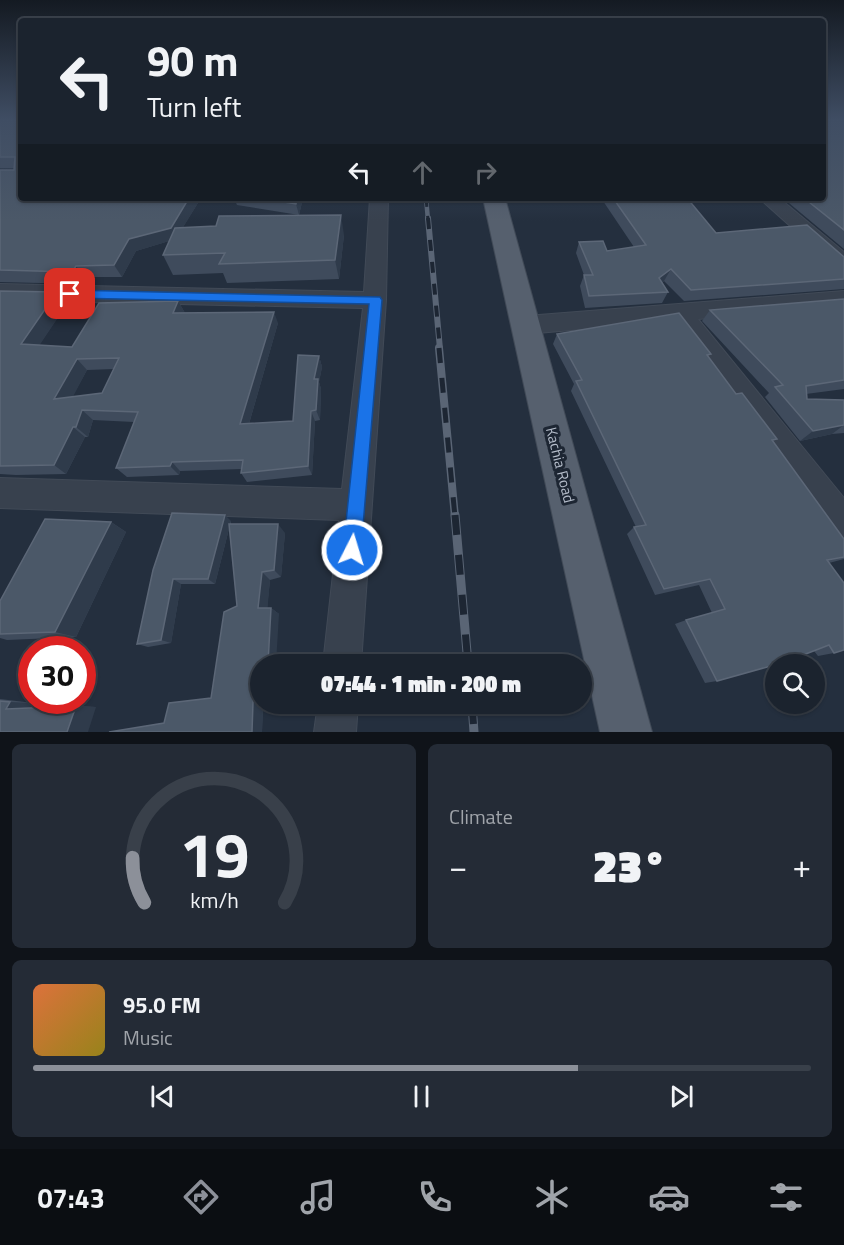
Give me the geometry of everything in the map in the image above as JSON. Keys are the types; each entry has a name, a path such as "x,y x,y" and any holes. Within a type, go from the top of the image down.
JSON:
{"main road":[{"name":"Kachia Road","path":"495,201 626,732"}],"street":[{"path":"343,654 375,300 379,201"},
{"path":"772,201 844,262"},
{"path":"0,292 375,300"},
{"path":"526,325 844,299"},
{"path":"680,313 844,523"},
{"path":"0,493 357,504"},
{"path":"335,732 337,714"}],"building":[{"path":"0,153 18,153 18,201 187,201 171,228 129,239 114,265 76,266 72,272 0,270 0,170 14,170 15,157 0,157"},
{"path":"826,153 844,153 844,230 808,201 826,201"},
{"path":"278,201 296,201 296,204"},
{"path":"615,201 689,201 716,233 807,225 844,257 844,279 691,290 671,269 659,278 668,292 589,296 584,275 593,275 579,242 603,241 607,251 646,245"},
{"path":"341,215 335,260 219,264 225,253 163,255 175,228 216,226 219,216"},
{"path":"0,291 57,292 21,344 72,347 99,303 178,301 173,313 274,312 240,424 293,421 298,355 319,356 314,379 318,379 316,410 311,411 308,466 241,473 243,460 172,462 170,466 116,468 138,412 82,410 76,427 73,427 54,465 0,466","holes":["119,358 102,393 54,399 77,359"]},
{"path":"844,299 844,380 806,386 807,399 844,400 844,425 813,431 775,387 783,385 710,310"},
{"path":"679,313 711,354 707,355 736,394 742,393 777,439 772,440 844,539 844,557 827,560 844,583 844,650 834,653 829,645 806,654 765,654 765,668 717,681 686,620 725,609 710,579 664,589 634,527 646,525 576,381 582,380 557,334"},
{"path":"172,513 225,515 208,579 173,579 161,640 137,644 153,570"},
{"path":"45,519 111,522 55,632 0,634 0,601"},
{"path":"229,524 278,524 274,570 262,572 258,608 271,608 269,654 250,654 252,732 109,732 164,723 169,703 211,698 224,612 237,606"},
{"path":"0,701 10,702 6,709 18,708 18,714 73,714 67,732 0,732"}],"railway":[{"path":"426,201 428,220"},
{"path":"428,218 440,349"},
{"path":"439,348 455,517"},
{"path":"455,515 467,654"},
{"path":"473,714 474,732"}],"route":[{"path":"70,294 375,300 352,550"}]}
